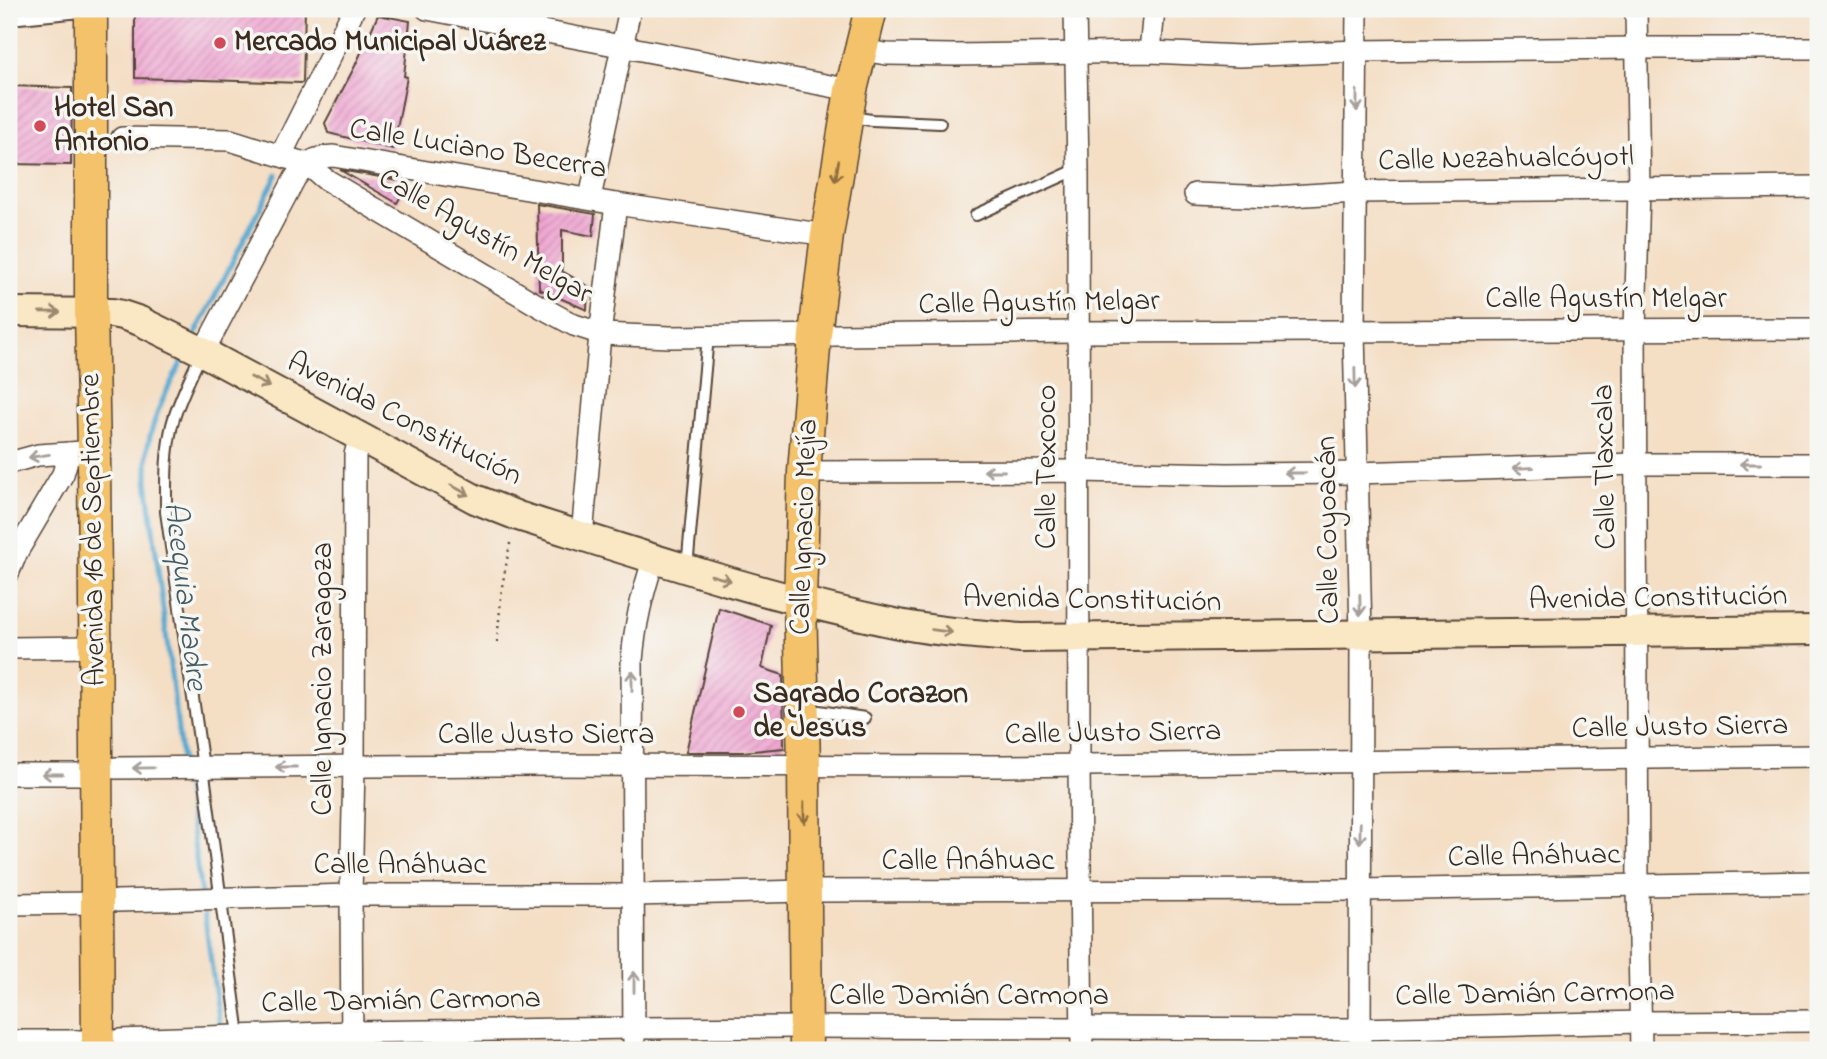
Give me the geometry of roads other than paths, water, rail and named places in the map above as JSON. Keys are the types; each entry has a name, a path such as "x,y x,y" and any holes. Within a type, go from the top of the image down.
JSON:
{"main road":[{"name":"Avenida 16 de Septiembre","path":"91,9 101,313 108,1045"},
{"name":"Avenida 16 de Septiembre","path":"105,771 82,452 101,313 112,9"},
{"name":"Calle Ignacio Mejía","path":"806,1038 800,601 804,472 815,335 827,235 849,103 871,9"}],"street":[{"path":"281,155 354,9"},
{"path":"427,9 622,46 849,103"},
{"path":"590,198 629,9"},
{"name":"Calle Texcoco","path":"1075,9 1082,1050"},
{"path":"1150,52 1154,9"},
{"name":"Calle Coyoacán","path":"1357,9 1354,331 1361,635 1359,1040"},
{"name":"Calle Tlaxcala","path":"1636,9 1639,188 1635,330 1641,1050"},
{"path":"861,50 900,54 1150,52 1240,56 1357,51 1818,48"},
{"name":"Calle Luciano Becerra","path":"122,138 230,140 307,164 319,157 333,156 617,204 827,235"},
{"path":"201,351 296,178 307,164"},
{"name":"Calle Agustín Melgar","path":"307,164 325,180 539,306 574,325 602,334 670,337 1077,332 1818,329"},
{"name":"Calle Nezahualcóyotl","path":"1195,194 1273,197 1356,192 1818,187"},
{"path":"582,536 617,204"},
{"name":"Avenida Constitución","path":"9,312 101,313 122,315 140,321 201,351 475,499 518,516 687,568 800,601 895,623 947,632 1021,638 1818,631"},
{"name":"Calle Ignacio Zaragoza","path":"352,1041 355,455 360,436"},
{"path":"9,463 38,455 82,452"},
{"path":"9,571 17,552 63,474 82,452"},
{"path":"804,472 1357,473 1636,464 1818,464"},
{"path":"634,1050 632,661 634,629 640,599 654,558"},
{"path":"9,648 95,647"},
{"name":"Calle Justo Sierra","path":"9,774 200,767 1079,765 1818,756"},
{"name":"Calle Anáhuac","path":"9,904 351,895 1359,890 1818,883"},
{"name":"Calle Damián Carmona","path":"9,1041 108,1045 230,1040 352,1041 634,1028 806,1038 1082,1027 1359,1040 1641,1022 1818,1020"}],"lane":[{"path":"9,19 112,9"},
{"path":"849,103 872,120 940,122"},
{"path":"976,215 1078,169"},
{"path":"687,568 708,336"},
{"path":"201,351 173,422 168,446 166,512 217,899 230,1040"},
{"path":"802,708 865,718"}],"waterway":[{"name":"Acequia Madre","path":"194,337 277,175"},
{"name":"Acequia Madre","path":"182,762 147,467 148,446 154,421 187,352"},
{"name":"Acequia Madre","path":"184,772 201,894"},
{"name":"Acequia Madre","path":"203,904 221,1033"}],"place":[{"name":"Mercado Municipal Juárez","path":"220,43"},
{"name":"Hotel San Antonio","path":"40,126"},
{"name":"Sagrado Corazon de Jesus","path":"739,712"}]}
